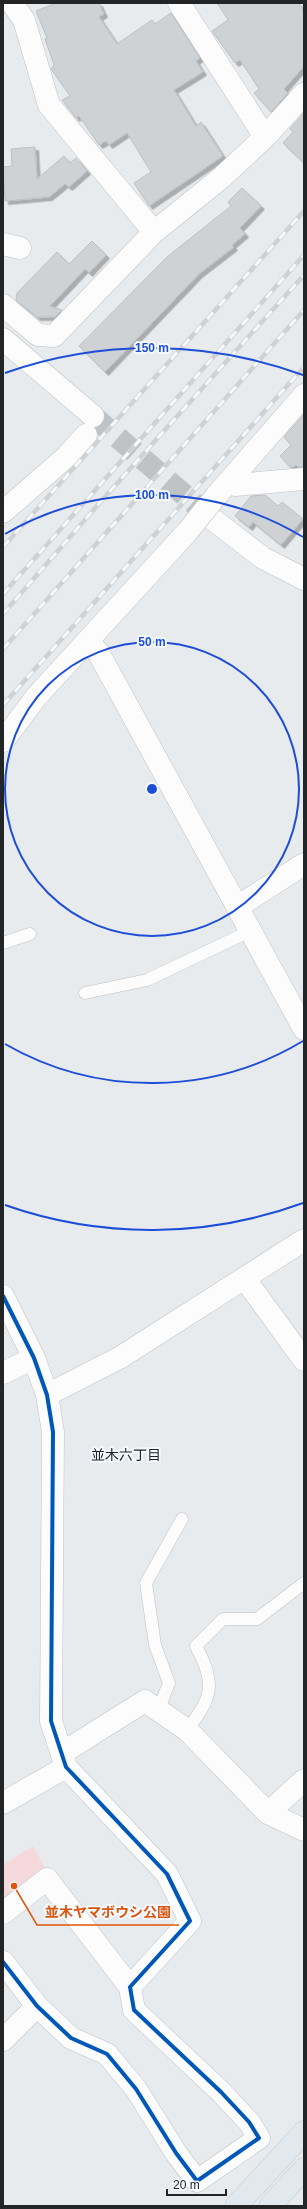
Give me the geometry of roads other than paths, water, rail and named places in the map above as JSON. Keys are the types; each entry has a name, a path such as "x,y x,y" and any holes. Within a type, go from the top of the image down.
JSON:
{"highway":[{"path":"236,2206 304,2132"},
{"path":"270,2206 304,2169"}],"street":[{"path":"12,3 24,20 49,105 154,232"},
{"path":"179,3 265,137"},
{"path":"3,305 38,335 54,336 154,232 221,178 265,137 304,94"},
{"path":"3,339 90,426 66,458 3,512"},
{"path":"3,741 37,696 188,531 304,395"},
{"path":"223,489 235,485 304,479"},
{"path":"211,518 263,558 304,579"},
{"path":"88,642 98,652 304,1028"},
{"path":"237,907 304,864"},
{"path":"47,1395 121,1357 304,1240"},
{"path":"245,1279 304,1360"},
{"path":"3,1296 34,1358 47,1395 53,1432 51,1721 64,1760 167,1874 190,1921 130,1987"},
{"path":"3,1372 34,1358"},
{"path":"3,1804 145,1702 187,1730 268,1813 304,1830"},
{"path":"268,1813 304,1780"},
{"path":"3,1913 47,1879 130,1987 134,2010 221,2092 249,2122 259,2138 278,2161"},
{"path":"3,1962 37,2006 71,2038 107,2054 136,2089 176,2153 197,2181 259,2138"},
{"path":"3,2040 37,2006"}],"lane":[{"path":"85,993 147,980 250,931"},
{"path":"3,943 30,934"},
{"path":"158,1711 169,1684 155,1645 146,1583 182,1519"},
{"path":"187,1730 208,1699 210,1680 206,1665 196,1646 223,1619 257,1619 304,1583"}],"tunnel":[{"path":"93,416 211,518"}],"railway":[{"path":"3,547 304,211"},
{"path":"3,594 304,255"},
{"path":"3,614 103,499 304,275"},
{"path":"3,649 304,310"},
{"path":"3,705 304,367"}],"place":[{"name":"並木ヤマボウシ公園","path":"14,1886"}],"district":[{"name":"並木六丁目","path":"126,1455"}]}
